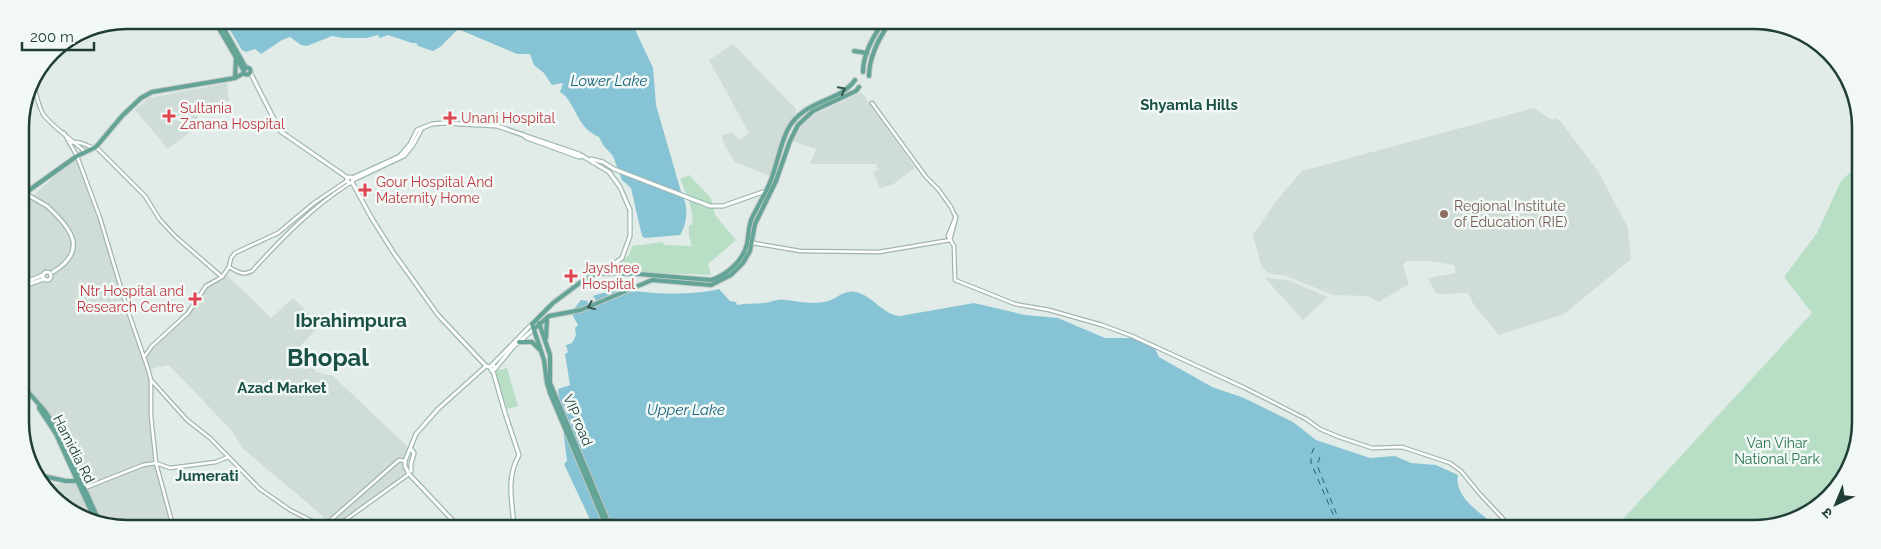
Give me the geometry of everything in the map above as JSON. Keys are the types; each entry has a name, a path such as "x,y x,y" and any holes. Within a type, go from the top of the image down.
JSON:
{"main road":[{"path":"219,29 236,58 252,78 280,131 351,180 393,252 438,315 492,368 519,455 511,472 510,481 513,520"},
{"path":"223,29 246,72"},
{"path":"863,72 863,63 879,29"},
{"path":"869,76 870,62 878,41 886,29"},
{"path":"854,52 867,53"},
{"path":"235,78 236,58"},
{"path":"29,190 77,156 94,147 122,116 141,98 152,92 235,78 246,72"},
{"path":"410,473 416,434 438,409 492,368 548,317 581,310 652,280 711,285 731,275 743,264 750,251 751,218 764,191 787,132 796,118 811,106 848,88 855,80"},
{"path":"492,368 553,304 591,276 602,273 711,280 728,272 739,260 750,243 755,224 776,181 791,137 798,126 813,112 856,91 860,87"},
{"path":"351,180 400,156 410,144 417,130 432,124 443,123 497,126 598,160 614,169 710,206 723,206 764,191"},
{"path":"585,157 609,172 620,186 626,198 632,219 630,236 622,258 602,273"},
{"path":"29,196 47,206 60,218 72,237 74,248 71,257 64,265 51,274 48,279 44,277 29,282"},
{"path":"44,277 45,272 51,274"},
{"path":"546,341 548,317"},
{"name":"VIP road","path":"537,319 550,355 550,383 552,392"},
{"name":"VIP road","path":"532,324 552,392 605,520"},
{"path":"519,342 532,342 541,351"},
{"path":"29,394 44,410 59,432 80,481 45,476"},
{"path":"412,451 405,461 405,466 453,520"},
{"name":"Hamidia Rd","path":"80,481 97,516"},
{"name":"Hamidia Rd","path":"80,481 93,514"}],"street":[{"path":"35,92 42,113 85,152"},
{"path":"872,103 926,177 943,195 956,216 950,240 954,246 955,280 1015,304 1049,310 1102,325 1132,336 1245,388 1306,419 1320,430 1372,448 1402,447 1450,463 1461,470 1504,520"},
{"path":"72,142 94,147 144,196 160,220 176,237 222,277"},
{"path":"72,142 100,218 126,308 151,380 151,416 156,463 171,520"},
{"path":"144,357 158,340 188,312 206,286 222,277 229,267 235,252 278,233 351,180"},
{"path":"229,267 240,273 246,274 252,271 296,224 351,180"},
{"path":"293,221 296,224"},
{"path":"750,243 800,251 879,252 950,240"},
{"path":"151,380 186,420 210,438 260,489 290,510 311,520"},
{"path":"85,488 143,465 156,463 170,468 216,462 228,457"},
{"path":"330,520 399,460 405,461"},
{"path":"345,520 410,473"}],"shaded area":[{"path":"733,44 796,109 795,116 788,125 781,141 770,176 735,162 724,144 722,135 733,132 739,140 749,133 709,60"},
{"name":"Sultania Zanana Hospital","path":"227,83 229,101 193,108 201,123 168,149 135,110 149,98"},
{"path":"860,93 863,94 915,168 892,185 880,188 873,172 878,170 876,164 810,164 816,149 792,141 804,123 816,114"},
{"name":"Regional Institute of Education (RIE)","path":"1534,108 1552,120 1555,118 1561,122 1598,171 1628,228 1631,259 1564,314 1499,335 1474,305 1468,293 1436,294 1428,278 1456,273 1454,265 1428,261 1406,261 1403,266 1409,284 1379,302 1368,296 1333,295 1286,276 1268,273 1261,265 1253,235 1277,200 1302,171"},
{"path":"77,156 145,357 206,286 224,272 271,318 293,298 321,325 300,346 310,355 316,372 333,376 410,449 405,465 412,469 409,474 345,520 324,520 323,516 242,448 232,431 169,365 149,369 156,463 172,520 114,519 95,515 72,504 49,482 57,484 78,482 48,418 29,398 29,200"},
{"path":"1265,278 1288,280 1328,297 1303,320"}],"green space":[{"name":"Van Vihar National Park","path":"1852,171 1852,422 1847,454 1836,477 1834,479 1811,479 1811,502 1786,515 1773,518 1760,520 1625,520 1624,518 1812,313 1784,277 1817,233 1841,181"},
{"path":"689,175 711,198 715,215 736,240 708,264 711,275 612,271 629,255 632,246 663,242 664,245 692,246 689,236 689,225 692,225 692,213 680,179"},
{"path":"507,368 518,406 507,409 495,371"}],"water":[{"name":"Lower Lake","path":"229,29 458,29 440,47 433,51 418,46 416,43 388,35 380,38 378,35 366,38 332,36 307,46 301,45 290,37 261,54 255,49 246,52 242,50"},
{"name":"Lower Lake","path":"458,29 635,29 653,68 656,105 686,205 686,221 680,235 645,238 642,236 631,188 622,180 613,156 603,145 599,137 585,127 569,101 560,92 563,83 552,85 544,73 534,65 530,54 517,54"},
{"name":"Upper Lake","path":"719,289 730,301 736,302 737,305 764,303 780,299 809,303 824,302 851,291 868,297 888,312 900,316 974,303 1025,315 1058,318 1105,338 1135,338 1154,347 1159,357 1212,387 1244,398 1293,422 1316,440 1370,458 1395,456 1411,463 1436,465 1458,475 1460,491 1471,505 1488,520 590,520 564,464 567,461 558,389 570,385 565,354 568,352 566,345 572,343 576,335 575,328 578,325 573,316 574,309 581,300 588,301 587,303 594,305 597,302 593,296 608,292 704,292"}],"ferry route":[{"path":"1314,448 1311,455 1311,463 1336,520"},
{"path":"1320,457 1317,465 1339,520"}],"place":[{"name":"Sultania Zanana Hospital","path":"169,116"},
{"name":"Unani Hospital","path":"450,118"},
{"name":"Gour Hospital And Maternity Home","path":"365,190"},
{"name":"Regional Institute of Education (RIE)","path":"1444,214"},
{"name":"Jayshree Hospital","path":"571,276"},
{"name":"Ntr Hospital and Research Centre","path":"195,299"}],"district":[{"name":"Shyamla Hills","path":"1189,105"},
{"name":"Ibrahimpura","path":"351,320"},
{"name":"Bhopal","path":"328,357"},
{"name":"Azad Market","path":"282,388"},
{"name":"Jumerati","path":"207,476"}]}
